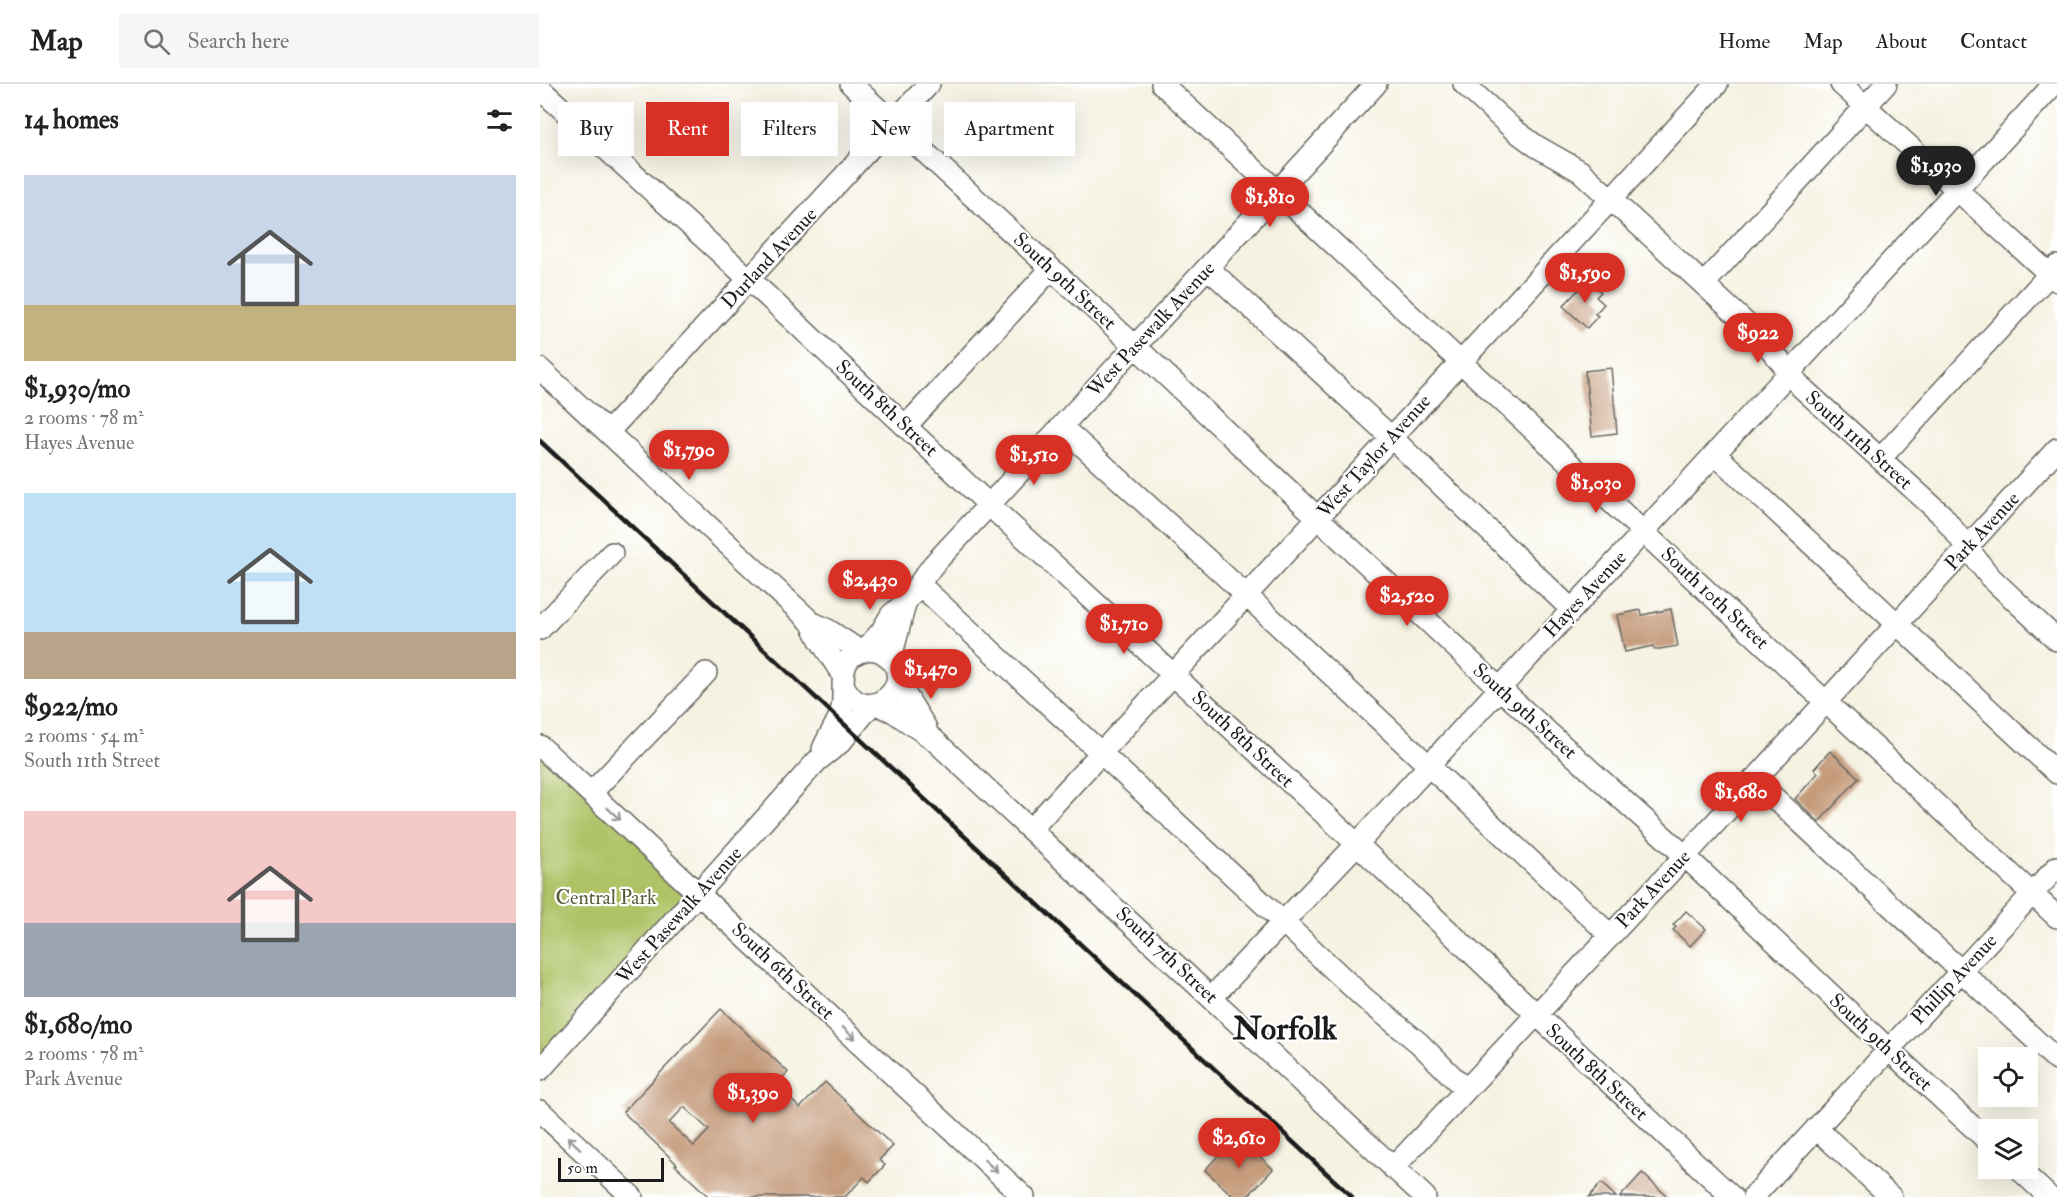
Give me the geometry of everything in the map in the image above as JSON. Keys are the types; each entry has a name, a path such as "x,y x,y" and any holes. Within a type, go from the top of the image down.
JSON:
{"street":[{"name":"South 9th Street","path":"851,84 870,102"},
{"name":"Durland Avenue","path":"912,102 929,84"},
{"name":"South 10th Street","path":"1162,84 2057,917"},
{"name":"West Pasewalk Avenue","path":"862,651 881,632 891,615 905,603 933,565 1376,84"},
{"name":"South 11th Street","path":"1464,84 1512,129 1536,146 1580,171 1761,337 1801,387 1942,514 1990,577 2057,640"},
{"name":"West Taylor Avenue","path":"1031,829 1717,84"},
{"path":"1841,84 1957,190 2055,274 1880,459"},
{"path":"1704,284 1886,84"},
{"name":"Hayes Avenue","path":"1212,997 1357,844 1498,687 1644,532 2054,84"},
{"name":"South 8th Street","path":"540,88 1357,844 1732,1197"},
{"name":"Durland Avenue","path":"608,432 863,156"},
{"name":"South 9th Street","path":"928,156 1136,347 1498,687 1685,856 1978,1132"},
{"path":"1208,268 1392,438 1571,609"},
{"path":"906,426 1051,270"},
{"path":"540,369 811,622 862,651 878,651 886,655 895,671 890,696 873,704 859,703 852,698 811,622"},
{"path":"1062,427 1246,595 1610,935"},
{"name":"Park Avenue","path":"1393,1168 1685,856 2057,449"},
{"path":"1715,453 2057,773"},
{"path":"540,629 612,553"},
{"path":"919,584 1364,998 1419,1043 1466,1090"},
{"name":"West Pasewalk Avenue","path":"895,671 893,650 905,603"},
{"path":"843,679 848,660 862,651"},
{"name":"South 7th Street","path":"895,671 933,739"},
{"path":"591,793 706,673"},
{"name":"West Pasewalk Avenue","path":"818,761 842,711 843,679"},
{"name":"West Pasewalk Avenue","path":"540,1070 818,761 841,742 873,704"},
{"name":"South 7th Street","path":"873,704 894,712 933,739 1425,1197"},
{"name":"South 6th Street","path":"540,746 1024,1197"},
{"path":"1754,779 2057,1060"},
{"name":"Phillip Avenue","path":"1753,1197 2057,867"},
{"path":"540,1111 632,1197"},
{"path":"1816,1128 1891,1197"},
{"path":"2030,1179 2049,1197"}],"green space":[{"name":"Central Park","path":"540,746 699,893 540,1070"}],"building":[{"path":"1588,280 1601,292 1596,297 1604,304 1595,314 1598,316 1587,328 1563,306"},
{"path":"1611,368 1617,433 1592,436 1585,371"},
{"path":"1671,609 1678,646 1654,650 1653,646 1625,652 1617,615 1641,610 1642,615"},
{"path":"1830,751 1859,778 1819,822 1795,799 1818,773 1814,769"},
{"path":"1686,911 1706,929 1690,946 1673,930 1676,927 1673,925"},
{"path":"721,1009 788,1072 776,1085 800,1108 825,1082 893,1146 879,1160 885,1165 869,1182 864,1177 845,1197 709,1197 623,1112","holes":["684,1107 709,1130 694,1146 669,1123"]},
{"path":"1237,1135 1273,1169 1247,1197 1234,1197 1205,1170"},
{"path":"1642,1173 1668,1197 1620,1197"},
{"path":"1601,1183 1616,1197 1589,1197"}],"railway":[{"path":"540,441 1352,1197"}],"district":[{"name":"Norfolk","path":"1285,1029"}]}
